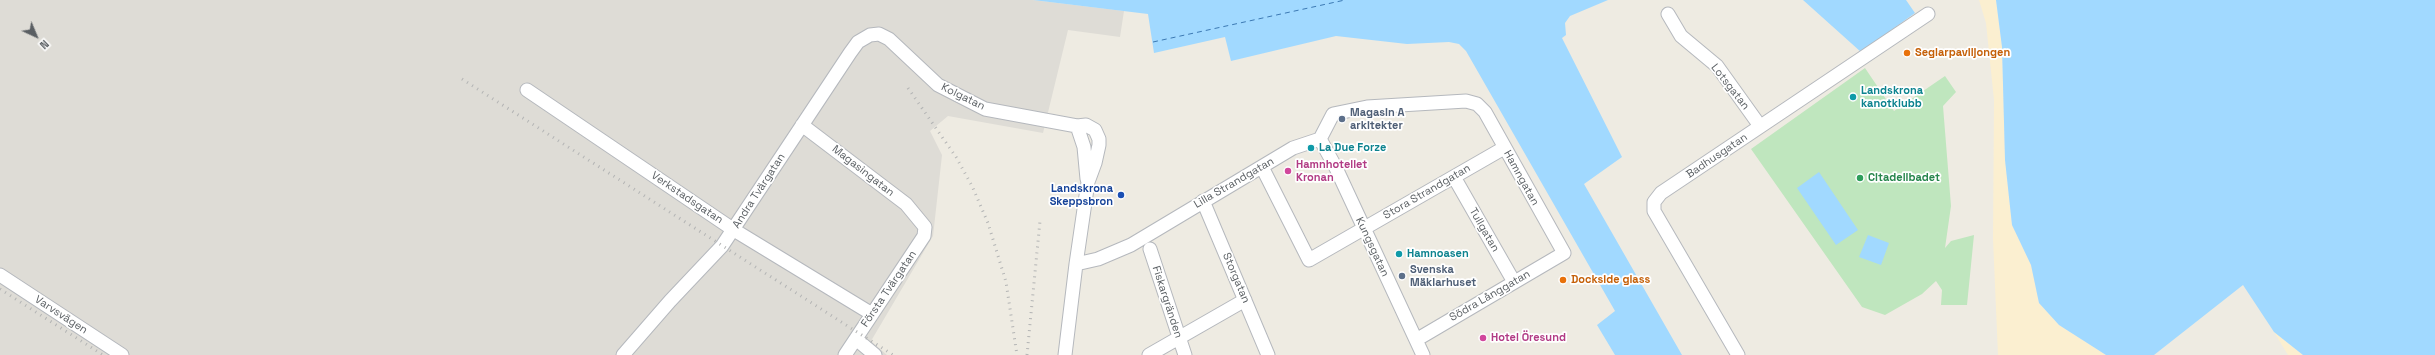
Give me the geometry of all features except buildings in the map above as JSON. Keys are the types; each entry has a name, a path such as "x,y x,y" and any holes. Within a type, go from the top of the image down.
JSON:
{"street":[{"name":"Lotsgatan","path":"1668,14 1681,36 1717,66 1760,126"},
{"name":"Badhusgatan","path":"1738,355 1654,211 1654,202 1661,193 1928,14"},
{"name":"Andra Tvärgatan","path":"623,355 670,301 719,250 734,230 802,124 858,42 870,35 879,34 889,39"},
{"name":"Kolgatan","path":"889,39 938,86 985,109 1077,126 1084,147 1088,182 1076,264"},
{"name":"Verkstadsgatan","path":"527,90 734,230 872,314"},
{"name":"Hamngatan","path":"1320,139 1333,114 1347,110 1466,101 1477,104 1485,112 1564,253"},
{"name":"Magasingatan","path":"802,124 906,204 921,221"},
{"name":"Lilla Strandgatan","path":"1076,264 1098,259 1131,245 1293,148 1320,139"},
{"name":"Kungsgatan","path":"1320,139 1336,168 1363,229 1423,355"},
{"name":"Stora Strandgatan","path":"1262,167 1308,260 1504,148"},
{"name":"Tullgatan","path":"1454,177 1514,282"},
{"name":"Storgatan","path":"1203,201 1268,355"},
{"name":"Första Tvärgatan","path":"845,355 924,236 925,227 921,221"},
{"name":"Fiskargränden","path":"1150,249 1184,355"},
{"name":"Södra Långgatan","path":"1416,340 1564,253"},
{"path":"1066,355 1076,264"},
{"name":"Varvsvägen","path":"0,275 122,355"},
{"path":"1149,355 1180,339 1245,300"},
{"path":"856,339 875,355"}],"shaded area":[{"path":"0,0 1033,0 1124,11 1120,37 1068,30 1043,133 948,116 930,131 942,155 933,236 871,341 887,355 0,355"}],"green space":[{"name":"Citadellbadet","path":"1865,68 1894,111 1945,76 1956,92 1943,106 1951,206 1945,248 1951,241 1974,235 1967,305 1941,305 1942,290 1936,281 1922,294 1885,315 1862,307 1751,149"}],"sand":[{"path":"1979,0 1996,0 2002,47 2005,160 2012,225 2031,265 2039,303 2059,325 2106,355 1998,355 1993,239 1994,100 1986,23"},
{"path":"2274,332 2303,355 2288,355"}],"water":[{"path":"1033,0 1608,0 1570,16 1565,23 1566,35 1562,38 1622,157 1584,184 1682,355 1615,355 1597,325 1615,311 1466,51 1459,44 1449,42 1407,44 1336,36 1231,61 1225,37 1154,53 1148,14"},
{"path":"1803,0 1906,0 1915,13 1861,52"},
{"path":"1996,0 2435,0 2435,355 2303,355 2274,332 2243,285 2154,355 2106,355 2059,325 2039,303 2031,265 2012,225 2005,160 2002,47"},
{"path":"1819,172 1858,230 1836,245 1797,188"},
{"path":"1868,235 1889,243 1881,265 1859,257"}],"ferry route":[{"path":"1153,42 1345,0"}],"railway":[{"path":"462,79 893,355"},
{"path":"908,88 956,157 972,186 988,223 1006,282 1017,355"},
{"path":"1027,355 1040,221"},
{"path":"0,289 103,355"}],"place":[{"name":"Seglarpaviljongen","path":"1907,53"},
{"name":"Landskrona kanotklubb","path":"1853,97"},
{"name":"Magasin A arkitekter","path":"1342,119"},
{"name":"La Due Forze","path":"1311,148"},
{"name":"Hamnhotellet Kronan","path":"1288,171"},
{"name":"Citadellbadet","path":"1860,178"},
{"name":"Landskrona Skeppsbron","path":"1121,195"},
{"name":"Hamnoasen","path":"1399,254"},
{"name":"Svenska Mäklarhuset","path":"1402,276"},
{"name":"Dockside glass","path":"1563,280"},
{"name":"Hotel Öresund","path":"1483,338"}]}
